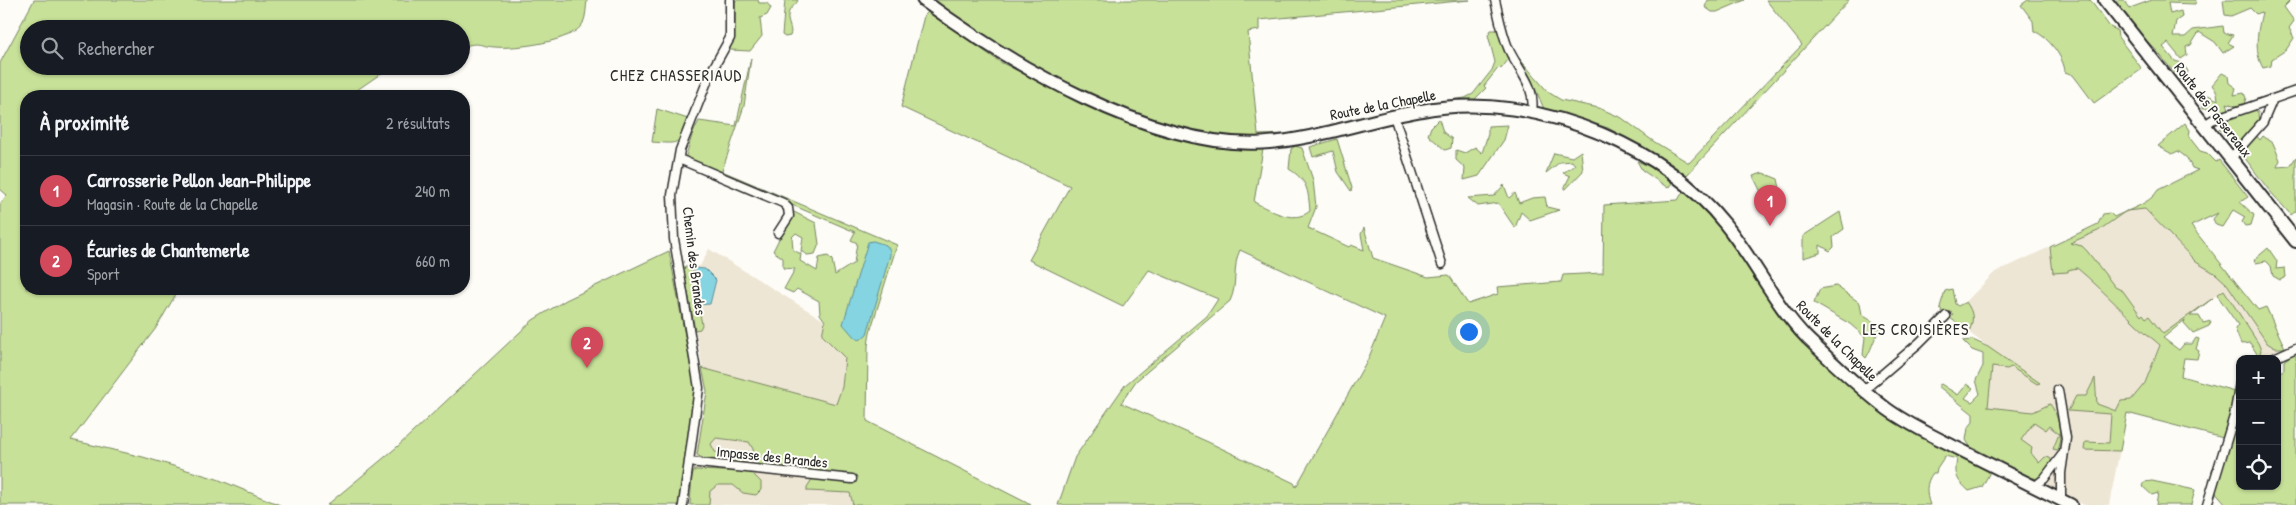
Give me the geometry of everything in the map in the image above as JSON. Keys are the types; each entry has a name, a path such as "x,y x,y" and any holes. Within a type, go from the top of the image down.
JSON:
{"main road":[{"name":"Route de la Chapelle","path":"922,0 1007,58 1090,100 1172,132 1202,140 1229,143 1293,140 1422,110 1453,108 1508,108 1532,111 1592,130 1635,149 1687,185 1726,225 1790,318 1808,338 1864,390 1911,425 2066,502"},
{"name":"Route des Passereaux","path":"2105,0 2296,241"}],"street":[{"name":"Chemin des Brandes","path":"683,505 699,388 674,239 672,195 679,159 710,74 730,38 730,0"},
{"path":"1495,0 1500,24 1509,50 1533,90 1532,111"},
{"path":"2204,125 2212,120 2272,101 2296,91"},
{"path":"2231,158 2263,122 2272,101"},
{"path":"1394,116 1442,264"},
{"path":"679,159 784,204 788,208 789,216 778,233"},
{"path":"1864,390 1919,343 1946,316"},
{"path":"2281,355 2296,348"},
{"path":"2058,390 2066,438 2063,453 2066,502"},
{"path":"2207,505 2234,416 2237,400"},
{"path":"2034,487 2044,479 2063,453"},
{"name":"Impasse des Brandes","path":"688,462 852,479"}],"shaded area":[{"path":"2148,201 2191,226 2258,310 2266,307 2285,348 2265,355 2258,355 2217,295 2213,298 2162,338 2133,415 2127,414 2109,505 2084,505 1971,448 1988,347 1950,318 1994,273"},
{"path":"709,249 825,321 822,335 845,358 842,387 836,405 1031,505 690,505 692,475 707,390 683,267 700,266"}],"green space":[{"path":"34,0 587,0 584,21 577,30 543,43 516,47 470,45 470,20 23,20"},
{"path":"735,0 758,0 759,3 767,3 771,8 767,15 760,18 762,36 750,51 730,50 735,24"},
{"path":"785,0 798,0 788,13 791,33 790,36 785,37 782,35"},
{"path":"930,0 1470,0 1259,20 1259,30 1248,32 1258,135 1287,134 1236,137 1212,135 1164,124 1074,87 1015,58"},
{"path":"1708,0 1745,0 1717,12 1712,12 1705,7"},
{"path":"1766,0 1849,0 1686,176 1669,162 1608,128 1544,109 1532,81 1518,57 1548,92 1561,100 1599,108 1622,118 1653,141 1689,163 1802,45"},
{"path":"2028,0 2090,0 2110,27 2117,30 2118,37 2142,69 2094,103 2073,75 2065,72 2062,60 2054,48 2045,38 2034,31 2033,21 2021,5"},
{"path":"2114,0 2124,0 2130,8 2152,0 2196,0 2195,4 2168,3 2170,14 2181,11 2182,17 2176,21 2173,37 2185,37 2193,30 2223,26 2224,33 2233,35 2228,43 2234,46 2223,53 2215,42 2199,32 2191,45 2186,47 2187,55 2181,59 2168,43 2163,47 2175,61 2182,63 2188,71 2184,85 2156,50 2140,35"},
{"path":"2223,0 2291,0 2284,7 2294,21 2289,28 2294,38 2286,50 2272,59 2271,66 2263,68 2258,54 2257,40 2262,12 2256,14 2250,8 2231,16 2225,15"},
{"path":"928,12 1000,62 1090,106 1180,139 1240,150 1263,149 1254,202 1282,215 1296,217 1310,211 1306,187 1300,178 1289,169 1291,149 1295,146 1302,148 1313,180 1316,207 1308,228 1349,247 1351,245 1364,250 1361,234 1364,228 1373,258 1428,277 1449,275 1468,304 1498,294 1497,287 1561,282 1563,275 1603,273 1604,205 1678,200 1684,190 1714,220 1743,261 1748,263 1794,332 1856,388 1989,468 1989,474 1982,487 1969,491 1957,477 1957,459 1945,456 1927,485 1930,505 1058,505 1075,457 1125,385 1207,316 1218,299 1149,270 1123,306 1029,260 1070,186 901,107 924,16","holes":["1240,250 1385,318 1369,357 1296,487 1294,483 1121,403 1136,381 1230,301 1234,289 1236,262"]},
{"path":"20,26 20,75 379,75 357,90 20,90 20,295 175,295 156,328 71,440 143,457 217,479 280,505 0,505 0,204 7,195 0,189 0,63"},
{"path":"1491,30 1498,30 1508,60 1501,69 1499,67 1484,86 1486,88 1472,102 1419,104 1465,98 1473,94 1492,70 1495,62 1488,35"},
{"path":"751,58 744,106 722,171 897,245 870,332 868,346 867,421 1031,505 853,505 850,493 807,491 807,487 816,473 755,465 753,449 749,442 716,438 711,444 715,452 744,456 743,463 704,459 697,455 707,391 702,368 836,404 842,387 845,358 822,335 825,321 820,314 819,301 797,289 793,293 784,289 795,269 783,268 783,258 773,251 781,235 781,220 785,213 794,212 816,223 819,244 815,254 807,255 801,251 803,237 796,233 792,237 793,250 801,254 800,261 817,271 819,258 828,256 832,260 835,275 854,263 857,243 851,240 855,232 685,159 693,132 699,121 736,126"},
{"path":"2222,73 2228,76 2229,83 2236,88 2234,95 2244,93 2246,98 2244,104 2236,106 2227,103 2230,112 2222,114 2218,107 2203,108 2203,98 2208,95 2218,100 2217,92 2212,85"},
{"path":"657,109 688,119 680,139 673,143 652,142"},
{"path":"2253,109 2258,112 2259,123 2246,136 2256,135 2260,140 2263,136 2273,143 2280,160 2277,167 2290,166 2296,157 2296,211 2291,215 2268,189 2235,145 2219,129 2228,118"},
{"path":"1439,119 1443,132 1452,139 1451,148 1445,150 1428,135 1431,127"},
{"path":"2185,123 2190,130 2189,137 2200,151 2207,153 2216,162 2219,160 2248,197 2240,202 2254,215 2251,225 2245,226 2242,222 2245,217 2233,210 2222,227 2216,225 2213,219 2218,213 2191,226 2258,310 2266,307 2285,348 2275,348 2267,343 2227,284 2216,274 2196,262 2145,209 2128,211 2150,199 2158,190 2198,170 2192,168 2187,158 2178,151 2172,154 2158,146"},
{"path":"1508,125 1504,140 1479,176 1464,180 1465,168 1456,160 1456,150 1465,153 1475,147 1482,153 1488,134 1488,126"},
{"path":"1337,139 1352,188 1351,191 1338,172 1333,151 1313,157 1310,147"},
{"path":"1581,151 1583,171 1565,190 1570,176 1563,173 1575,165 1572,161 1560,162 1546,173 1554,153 1572,157"},
{"path":"1637,161 1653,168 1672,183 1668,188 1642,170"},
{"path":"1763,173 1778,179 1782,198 1774,203 1770,199 1765,200 1753,176"},
{"path":"1504,185 1509,198 1515,193 1519,203 1532,198 1545,197 1547,207 1559,210 1530,220 1521,212 1515,228 1498,203 1478,206 1468,198 1494,196"},
{"path":"1840,212 1844,229 1833,237 1834,247 1830,251 1820,245 1820,253 1803,258 1803,236"},
{"path":"2110,213 2114,217 2124,213 2098,231 2070,243 2082,246 2115,287 2123,291 2141,316 2143,314 2146,318 2149,316 2163,334 2213,298 2190,316 2199,316 2203,323 2211,321 2209,326 2193,333 2184,323 2185,320 2163,338 2179,350 2184,344 2192,344 2196,338 2199,339 2196,349 2199,351 2197,359 2184,358 2181,376 2236,391 2233,419 2236,421 2236,490 2281,490 2281,372 2284,370 2284,361 2296,351 2296,505 2227,505 2212,488 2209,480 2227,439 2127,413 2120,451 2084,450 2085,442 2109,443 2111,414 2068,411 2076,396 2086,396 2095,378 2097,404 2116,411 2121,401 2131,400 2145,383 2160,345 2077,268 2068,270 2068,272 2053,273 2050,247 2098,224 2103,214"},
{"path":"2268,248 2277,261 2276,269 2285,268 2286,277 2280,280 2273,276 2271,266 2266,261 2256,263 2254,260"},
{"path":"669,251 694,384 693,411 680,505 327,505 397,447 533,320 566,300"},
{"path":"683,267 692,267 702,325 700,329 695,330"},
{"path":"1836,286 1860,303 1862,315 1882,327 1866,358 1863,355 1865,337 1850,324 1814,303 1820,289"},
{"path":"1952,289 1955,304 1958,306 1966,302 1971,310 1972,324 1969,332 1950,318 1953,315 1951,312 1943,314 1940,307 1945,291"},
{"path":"2224,290 2258,343 2261,350 2260,355 2250,343 2241,344 2235,329 2238,325 2217,295"},
{"path":"1973,340 1988,347 2040,383 2037,384 2011,367 2007,369 1992,367 1988,407 2033,412 2050,404 2056,414 2060,432 2057,450 2053,449 2059,434 2049,426 2046,430 2034,422 2021,440 2032,448 2031,453 2039,463 2045,457 2050,458 2052,462 2038,479 2013,473 2004,464 1971,448 1966,440 1968,428 1973,422 1973,414 1938,386 1941,384 1958,395 1967,384 1973,388 1965,398 1972,402 1980,394 1976,380 1983,366 1983,354 1972,350 1963,341"},
{"path":"695,470 751,472 761,482 761,490 756,495 743,493 733,485 718,485 710,491 709,505 690,505 692,475"},
{"path":"2152,481 2195,490 2191,505 2156,505 2158,493 2152,495 2142,486 2144,482"}],"water":[{"path":"873,241 886,245 890,250 890,255 867,334 860,340 855,338 843,324 868,242"},
{"path":"694,268 705,269 716,280 710,304 698,305"}],"place":[{"name":"Carrosserie Pellon Jean-Philippe","path":"1770,226"},
{"name":"Écuries de Chantemerle","path":"587,368"}],"district":[{"name":"CHEZ CHASSERIAUD","path":"676,75"},
{"name":"LES CROISIÈRES","path":"1916,329"}]}
